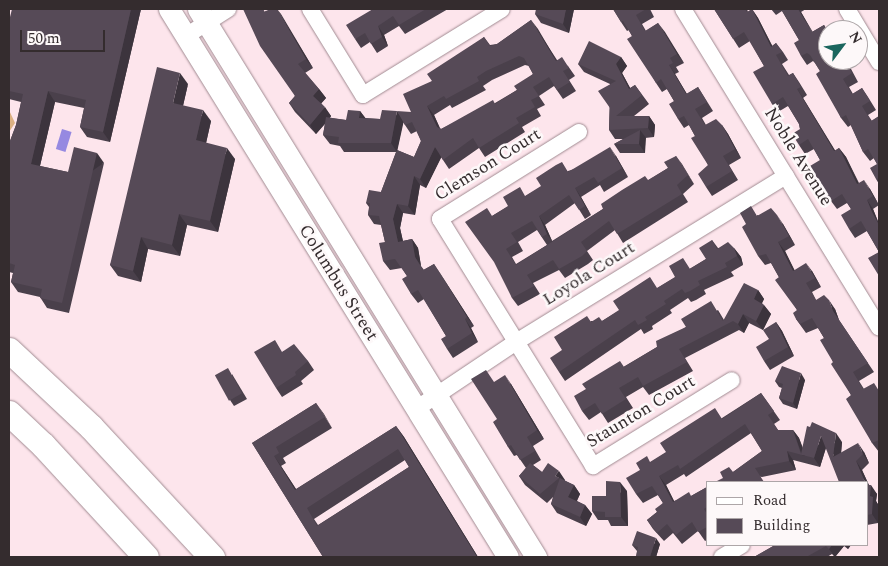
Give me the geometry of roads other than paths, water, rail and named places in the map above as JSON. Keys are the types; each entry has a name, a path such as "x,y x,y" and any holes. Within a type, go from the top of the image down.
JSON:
{"highway":[{"path":"9,350 91,426 212,557"},
{"path":"9,413 43,445 146,557"}],"main road":[{"name":"Columbus Street","path":"169,9 508,557"},
{"name":"Columbus Street","path":"202,16 536,557"}],"street":[{"path":"186,36 202,16 228,9"},
{"path":"310,9 363,95 502,9"},
{"name":"Noble Avenue","path":"683,9 879,327"},
{"path":"847,9 879,62"},
{"name":"Clemson Court","path":"516,342 440,219 579,132"},
{"name":"Loyola Court","path":"416,409 516,342 786,176"},
{"name":"Staunton Court","path":"516,342 593,466 732,380"},
{"path":"722,557 740,546"}]}
